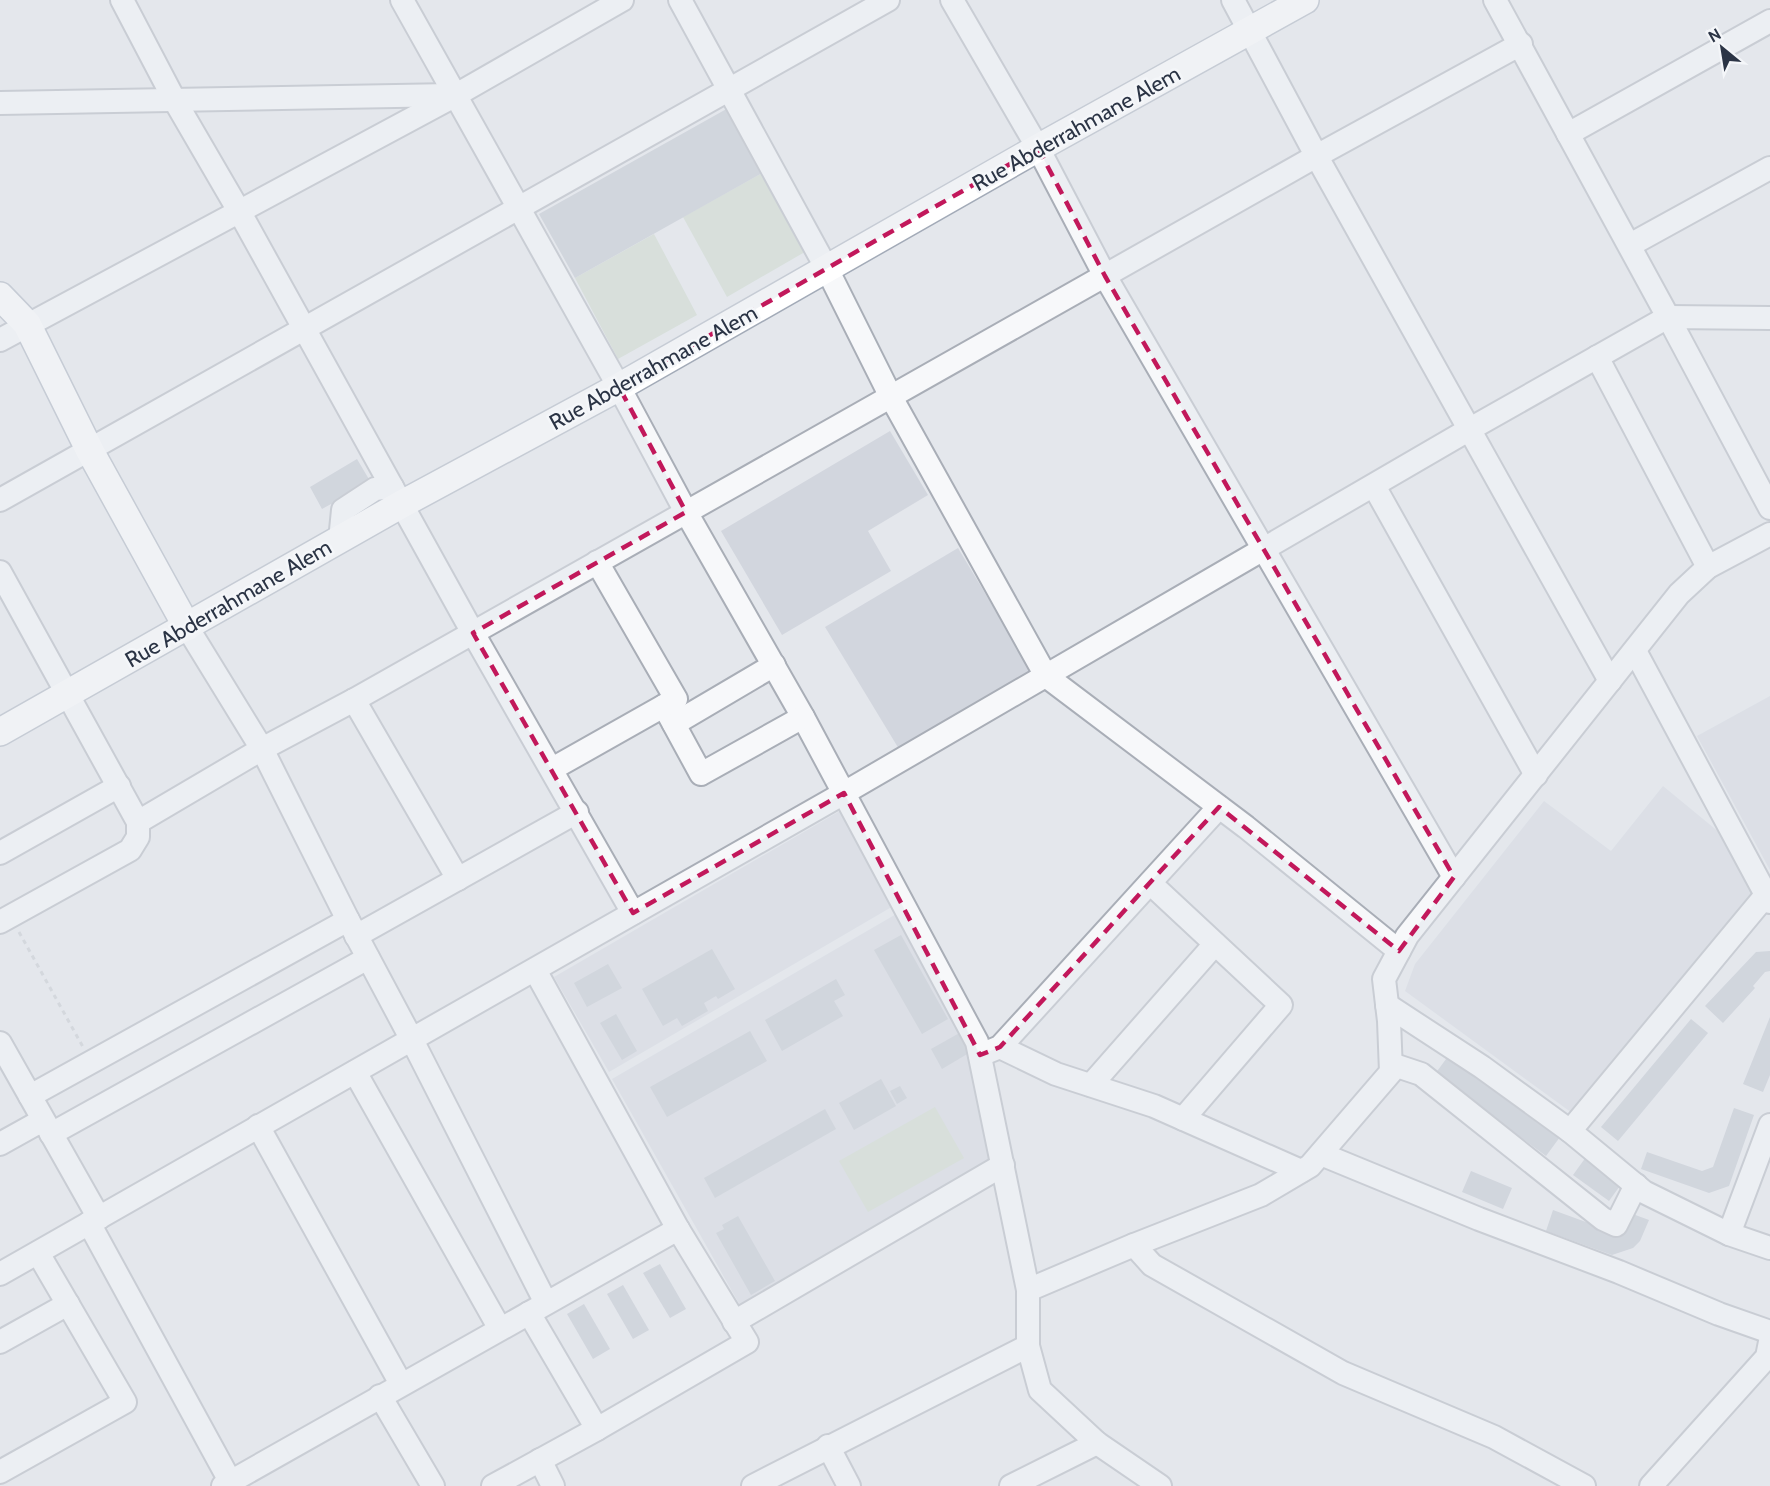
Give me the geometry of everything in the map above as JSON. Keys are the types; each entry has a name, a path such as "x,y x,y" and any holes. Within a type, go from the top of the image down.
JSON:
{"main road":[{"name":"Rue Abderrahmane Alem","path":"0,732 340,540 397,496 619,387 1038,148 1305,0"},
{"path":"0,296 27,324 90,451 187,627"}],"street":[{"path":"122,0 175,101 239,211 473,633 633,913"},
{"path":"402,0 619,387 686,512 803,717 977,1042 990,1051 1154,1106 1301,1171"},
{"path":"0,340 456,95 622,0"},
{"path":"680,0 827,269 891,397 1046,676 1219,807 1399,951"},
{"path":"0,500 888,0"},
{"path":"952,0 1038,148 1105,276 1454,878"},
{"path":"1233,0 1317,157 1610,681"},
{"path":"1495,0 1767,495"},
{"path":"1568,134 1770,21"},
{"path":"138,822 262,749 354,700 1521,44"},
{"path":"0,103 61,100 175,101 456,95"},
{"path":"1630,245 1770,168"},
{"path":"0,1274 844,793 1470,429 1668,317 1770,318"},
{"path":"1596,357 1708,567"},
{"path":"1374,486 1536,775"},
{"path":"1028,1290 1261,1195 1310,1166 1391,1072 1384,979 1407,936 1678,594 1708,567 1770,534"},
{"path":"597,562 676,699 669,715"},
{"path":"0,572 138,822 138,837 130,850 5,919"},
{"path":"187,627 262,749 352,928 412,1040 597,1429"},
{"path":"1570,1131 1768,899 1635,651"},
{"path":"552,769 774,665"},
{"path":"354,700 458,879"},
{"path":"669,715 701,774 803,717"},
{"path":"0,853 119,786"},
{"path":"990,1051 1219,807"},
{"path":"30,1096 91,1062 352,928 458,879 577,812"},
{"path":"1150,883 1281,1005 1183,1119"},
{"path":"1090,1085 1215,944"},
{"path":"0,1144 47,1127 368,958"},
{"path":"493,1486 747,1342 678,1229 535,970"},
{"path":"1387,1005 1482,1067 1570,1131 1644,1192 1729,1234 1770,1248"},
{"path":"0,1043 47,1127 227,1484 678,1229"},
{"path":"990,1051 1003,1165 1028,1290 1029,1346 1040,1390 1097,1443 1160,1486"},
{"path":"1391,1064 1420,1074 1603,1220 1616,1225 1636,1185"},
{"path":"355,1072 500,1329"},
{"path":"1729,1234 1770,1125"},
{"path":"258,1126 401,1384"},
{"path":"1321,1154 1479,1219 1770,1332"},
{"path":"734,1322 1003,1165"},
{"path":"1134,1245 1152,1265 1343,1373 1494,1437 1584,1486"},
{"path":"0,1472 125,1402 38,1253"},
{"path":"0,1342 68,1304"},
{"path":"1652,1486 1767,1357 1770,1342"},
{"path":"753,1486 1029,1346"},
{"path":"381,1396 433,1486"},
{"path":"1011,1486 1097,1443"},
{"path":"828,1446 849,1486"},
{"path":"540,1460 553,1486"}],"path":[{"path":"5,919 91,1062"}],"highlighted area":[{"path":"1038,148 1105,276 1454,877 1399,951 1219,807 1000,1047 980,1055 844,793 633,913 473,633 686,512 619,387"}],"shaded area":[{"path":"890,431 928,495 868,531 891,571 782,635 721,531"},
{"path":"958,548 1034,675 902,754 825,627"},
{"path":"1770,696 1770,870 1697,736"},
{"path":"1663,786 1731,842 1756,893 1572,1113 1405,991 1415,964 1544,801 1611,851"},
{"path":"840,811 895,905 609,1072 554,977"},
{"path":"898,913 963,1031 995,1164 741,1307 612,1079"}],"green space":[{"path":"766,171 810,249 727,297 683,217"},
{"path":"654,234 697,315 618,359 575,278"},
{"path":"935,1107 964,1158 868,1212 839,1161"}],"building":[{"path":"730,107 766,171 575,278 539,214"},
{"path":"357,459 370,481 338,518 331,504 322,509 310,487"},
{"path":"901,935 948,1019 922,1034 874,950"},
{"path":"712,949 735,989 718,999 716,996 704,1003 708,1011 682,1026 677,1018 663,1026 642,989"},
{"path":"1770,951 1770,971 1765,972 1753,986 1755,988 1723,1023 1705,1006 1756,952"},
{"path":"608,964 622,988 587,1007 574,983"},
{"path":"836,979 845,995 834,1001 843,1016 782,1051 765,1020"},
{"path":"616,1014 637,1051 622,1060 600,1023"},
{"path":"1770,1017 1770,1075 1763,1092 1743,1084"},
{"path":"1691,1019 1708,1033 1618,1141 1601,1127"},
{"path":"750,1031 767,1061 667,1117 650,1087"},
{"path":"963,1031 974,1050 942,1069 931,1049"},
{"path":"1449,1055 1560,1137 1546,1156 1435,1074"},
{"path":"881,1079 896,1106 854,1130 839,1103"},
{"path":"900,1086 907,1098 897,1104 890,1091"},
{"path":"1734,1108 1754,1115 1729,1186 1709,1193 1641,1169 1647,1152 1702,1171 1713,1167"},
{"path":"825,1109 836,1129 715,1198 704,1178"},
{"path":"1586,1157 1622,1183 1609,1201 1573,1175"},
{"path":"1471,1171 1512,1188 1503,1209 1462,1192"},
{"path":"1553,1210 1616,1233 1630,1213 1649,1220 1640,1241 1633,1248 1612,1255 1546,1231"},
{"path":"738,1216 775,1281 751,1295 716,1233 724,1229 722,1225"},
{"path":"660,1264 686,1309 670,1318 643,1273"},
{"path":"623,1285 649,1330 633,1339 607,1294"},
{"path":"584,1304 610,1349 593,1359 567,1314"}]}
